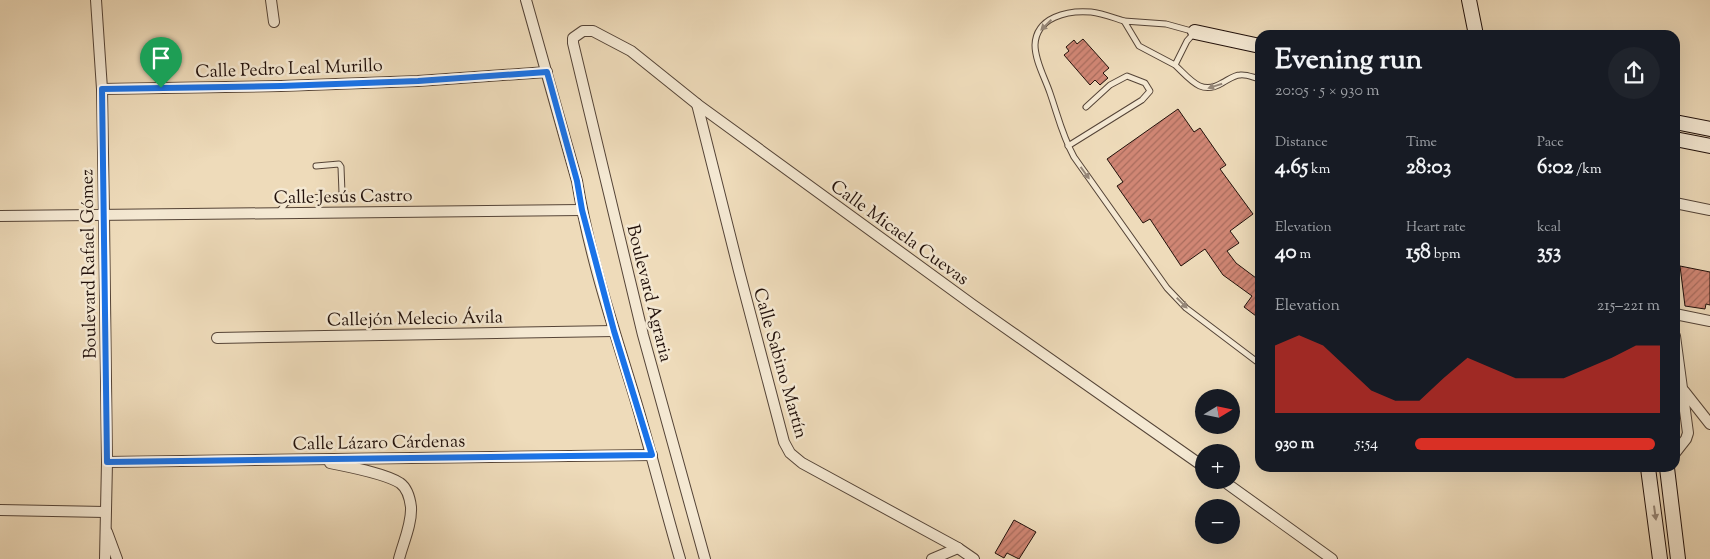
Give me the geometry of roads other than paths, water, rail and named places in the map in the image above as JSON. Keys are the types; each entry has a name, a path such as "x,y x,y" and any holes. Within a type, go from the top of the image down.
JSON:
{"street":[{"name":"Boulevard Rafael Gómez","path":"96,0 102,89 107,462 105,559"},
{"path":"271,0 274,22"},
{"path":"526,0 577,181 582,210 614,331 652,455 680,559"},
{"path":"1470,0 1475,30"},
{"name":"Calle Micaela Cuevas","path":"577,34 583,31 593,31 631,51 697,104 974,305 1195,461"},
{"path":"1195,32 1255,45"},
{"name":"Boulevard Agraria","path":"577,34 573,38 573,44 643,336 705,559"},
{"name":"Calle Pedro Leal Murillo","path":"102,89 281,86 418,81 547,72"},
{"name":"Calle Sabino Martín","path":"697,104 738,272 784,442 790,453 802,463 958,548 974,559"},
{"path":"1680,123 1710,129"},
{"path":"1680,140 1710,146"},
{"path":"1680,204 1710,210"},
{"name":"Calle Jesús Castro","path":"0,216 582,210"},
{"path":"1680,315 1710,321"},
{"name":"Callejón Melecio Ávila","path":"217,338 614,331"},
{"path":"1680,366 1688,433 1680,447"},
{"path":"1684,390 1710,424"},
{"name":"Calle Lázaro Cárdenas","path":"107,462 652,455"},
{"path":"315,459 388,477 401,484 408,494 411,508 410,521 399,559"},
{"path":"1649,472 1660,559"},
{"path":"1667,472 1678,559"},
{"path":"1235,489 1332,559"},
{"path":"0,510 105,512"},
{"name":"Boulevard Rafael Gómez","path":"105,527 117,559"},
{"path":"932,559 958,548"}],"lane":[{"path":"1176,65 1187,41 1195,32 1166,24 1124,21 1092,12 1072,12 1046,22 1040,30 1035,45 1038,60 1063,136 1074,158 1167,288 1186,308 1255,360"},
{"path":"1124,21 1139,46 1176,65 1194,83 1203,88 1216,87 1241,74 1255,78"},
{"path":"1068,146 1142,100 1150,91 1145,83 1126,76 1110,85 1086,107"},
{"path":"277,213 286,203 296,199 339,196 342,193 341,167 339,164 316,166"}]}
